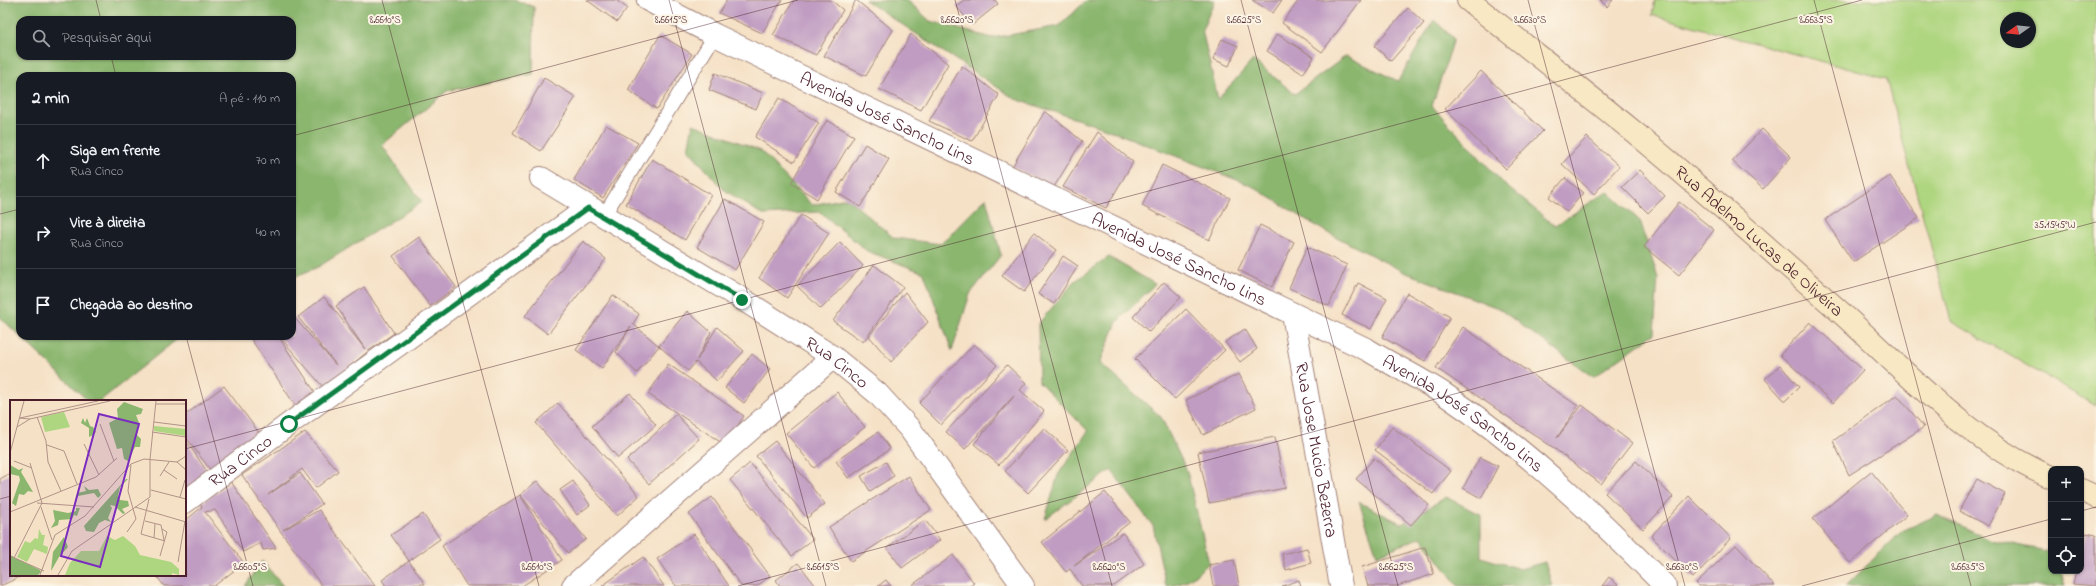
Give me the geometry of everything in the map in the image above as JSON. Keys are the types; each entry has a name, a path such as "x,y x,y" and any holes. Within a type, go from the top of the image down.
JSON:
{"street":[{"name":"Avenida José Sancho Lins","path":"648,0 715,35 1368,350 1447,396 1533,461 1600,519 1665,586"},
{"name":"Rua Adelmo Lucas de Oliveira","path":"1468,0 1635,133 1834,307 1908,375 1984,440 2033,470 2048,476"},
{"name":"Rua Cinco","path":"540,178 833,357 877,393 910,429 1023,586"},
{"name":"Rua Cinco","path":"186,501 301,415 595,212"},
{"name":"Rua Jose Mucio Bezerra","path":"1293,314 1341,586"},
{"path":"573,586 833,357"},
{"path":"2084,491 2096,497"}],"lane":[{"path":"595,212 715,35"}],"green space":[{"path":"18,0 515,0 534,7 533,74 447,91 382,145 422,202 318,267 296,276 296,72 16,72 16,332 0,317 0,2"},
{"path":"865,0 907,0 930,21 992,38 1059,26 1087,0 1215,0 1202,30 1218,99 1253,60 1295,94 1346,56 1398,81 1434,20 1454,39 1432,106 1505,185 1555,226 1607,191 1640,221 1658,278 1654,334 1593,377 1498,308 1404,272 1323,230 1250,185 1101,127 1015,99"},
{"path":"1655,0 2096,0 2096,406 1951,321 1886,79 1652,15"},
{"path":"693,124 761,151 812,205 847,198 894,238 941,244 986,198 1001,255 970,294 952,351 924,273 867,251 820,212 763,215 723,189 688,149"},
{"path":"1109,257 1155,284 1117,322 1100,363 1161,417 1187,471 1209,563 1189,579 1173,586 1166,586 1153,526 1111,470 1045,519 1058,475 1088,431 1039,382 1038,324 1075,281"},
{"path":"24,340 176,340 101,400 87,400"},
{"path":"1446,497 1481,515 1481,557 1520,569 1545,562 1552,586 1458,586 1421,537 1377,555 1359,502 1402,524"},
{"path":"1937,515 1992,540 2048,551 2048,574 2062,574 2065,586 1846,586 1902,531"},
{"path":"262,561 283,586 245,586"}],"building":[{"path":"587,0 616,0 627,8 617,22"},
{"path":"727,0 782,0 762,33 719,13"},
{"path":"794,0 831,0 843,10 816,55 773,35"},
{"path":"856,0 893,30 866,76 824,56"},
{"path":"964,0 995,0 998,4 972,25 956,6"},
{"path":"1252,0 1282,0 1273,13"},
{"path":"1299,0 1361,0 1322,52 1282,23"},
{"path":"1600,0 1613,0 1607,7"},
{"path":"1408,8 1424,23 1391,61 1374,46"},
{"path":"911,34 948,64 921,110 879,89"},
{"path":"1277,34 1314,57 1303,74 1267,51"},
{"path":"660,35 692,54 657,109 628,90"},
{"path":"1222,39 1238,46 1229,66 1213,59"},
{"path":"962,66 999,95 972,141 929,121"},
{"path":"1481,71 1543,131 1506,169 1445,109"},
{"path":"715,73 763,93 756,109 709,90"},
{"path":"544,78 576,97 541,151 513,133"},
{"path":"779,98 819,123 794,162 755,137"},
{"path":"1045,111 1082,141 1054,187 1012,167"},
{"path":"827,120 854,136 817,199 791,183"},
{"path":"606,125 638,143 603,198 574,180"},
{"path":"1762,129 1791,157 1763,189 1732,161"},
{"path":"1097,132 1133,162 1106,208 1063,187"},
{"path":"1587,137 1619,166 1594,194 1562,164"},
{"path":"865,144 889,159 860,207 836,192"},
{"path":"652,159 711,195 685,240 626,204"},
{"path":"1162,165 1230,198 1209,240 1142,206"},
{"path":"1640,170 1665,196 1648,213 1622,187"},
{"path":"1890,176 1919,218 1853,262 1825,220"},
{"path":"1565,178 1583,193 1567,212 1549,197"},
{"path":"725,199 764,222 735,270 697,247"},
{"path":"1679,202 1714,230 1679,275 1644,247"},
{"path":"801,215 829,233 787,298 759,278"},
{"path":"1260,225 1294,242 1272,287 1238,270"},
{"path":"1034,233 1056,250 1024,292 1002,276"},
{"path":"419,237 456,287 430,306 393,256"},
{"path":"583,241 606,259 548,334 525,316"},
{"path":"840,242 863,266 821,309 797,286"},
{"path":"1307,247 1347,265 1329,306 1289,288"},
{"path":"1063,256 1078,266 1054,304 1038,294"},
{"path":"874,265 903,287 863,342 833,321"},
{"path":"1164,282 1181,297 1149,332 1133,317"},
{"path":"1358,283 1387,298 1371,329 1342,315"},
{"path":"364,287 394,333 367,352 324,388 282,340 296,340 296,320 336,365 298,317 324,297 365,349 336,306"},
{"path":"905,292 928,322 891,362 869,336"},
{"path":"1407,293 1450,317 1425,361 1382,337"},
{"path":"613,295 639,314 633,324 659,346 637,373 616,352 631,326 602,368 576,350"},
{"path":"1186,309 1225,350 1175,399 1135,359"},
{"path":"687,311 711,332 697,360 717,327 744,351 717,381 696,362 688,371 659,346"},
{"path":"1810,322 1863,370 1833,403 1780,355"},
{"path":"1463,327 1578,406 1557,438 1582,405 1632,443 1601,484 1551,446 1436,368"},
{"path":"1245,329 1257,349 1240,362 1225,342"},
{"path":"252,340 281,340 315,392 295,405"},
{"path":"974,344 997,365 941,425 919,403"},
{"path":"752,354 770,369 744,403 725,388"},
{"path":"668,364 744,416 725,445 648,394"},
{"path":"1007,365 1026,383 1020,390 1044,411 999,465 974,444 1014,396 965,449 946,432"},
{"path":"1780,365 1799,387 1785,401 1765,379"},
{"path":"1239,374 1256,408 1203,435 1186,400"},
{"path":"224,386 260,434 211,471 186,437 186,414"},
{"path":"837,392 865,427 814,468 786,433"},
{"path":"630,393 656,425 618,458 592,426"},
{"path":"1897,395 1924,427 1849,475 1833,441"},
{"path":"558,403 639,496 617,516 536,423"},
{"path":"676,414 699,439 649,484 627,460"},
{"path":"1392,427 1451,471 1433,494 1375,450"},
{"path":"1044,428 1068,450 1028,493 1005,471"},
{"path":"305,432 338,471 316,488 302,469 268,495 300,473 322,504 283,530 319,510 375,586 322,586 281,532 242,475"},
{"path":"878,432 890,449 848,478 836,461"},
{"path":"1275,437 1285,488 1209,503 1198,452"},
{"path":"186,440 208,473 186,492"},
{"path":"775,441 825,504 807,518 756,456"},
{"path":"1480,457 1498,466 1481,498 1463,488"},
{"path":"1374,458 1429,505 1411,525 1356,479"},
{"path":"1636,461 1673,497 1643,529 1605,493"},
{"path":"886,462 894,476 870,491 861,476"},
{"path":"750,463 813,539 792,556 730,480"},
{"path":"1871,471 1907,515 1850,563 1813,519"},
{"path":"10,474 10,576 22,576 0,586 0,479"},
{"path":"909,476 931,510 851,561 829,527"},
{"path":"1977,479 2005,494 1988,526 1959,511"},
{"path":"537,481 586,539 568,553 520,495"},
{"path":"573,481 590,505 577,515 560,490"},
{"path":"231,482 276,548 263,550 261,543 243,552 215,510 205,512 244,563 214,586 164,586 157,576 186,576 186,520 202,507 200,504"},
{"path":"1105,492 1130,522 1074,566 1123,533 1144,564 1114,586 1082,586 1070,569 1066,572 1042,542"},
{"path":"520,495 562,560 522,586 467,586 442,546"},
{"path":"1689,496 1731,538 1693,578 1651,536"},
{"path":"712,497 770,576 757,586 741,586 689,514"},
{"path":"423,514 440,539 409,561 391,535"},
{"path":"925,520 940,540 902,568 887,548"},
{"path":"2086,533 2096,535 2096,586 2073,584 2075,574 2084,574 2084,541"},
{"path":"694,534 729,586 676,586 657,559"},
{"path":"1736,545 1775,586 1699,586 1696,583"},
{"path":"1425,547 1434,574 1397,586 1368,586 1362,567"},
{"path":"1307,548 1311,563 1286,570 1282,554"},
{"path":"953,555 974,583 970,586 911,586"},
{"path":"643,557 664,586 602,586"},
{"path":"1234,560 1239,586 1213,586 1209,565"},
{"path":"409,561 425,584 386,586 382,580"},
{"path":"798,563 816,586 780,586 776,580"},
{"path":"1609,577 1619,586 1602,586"},
{"path":"886,580 891,586 878,586"},
{"path":"1299,580 1301,586 1282,586"}],"route":[{"path":"289,424 588,208 742,300"}]}
